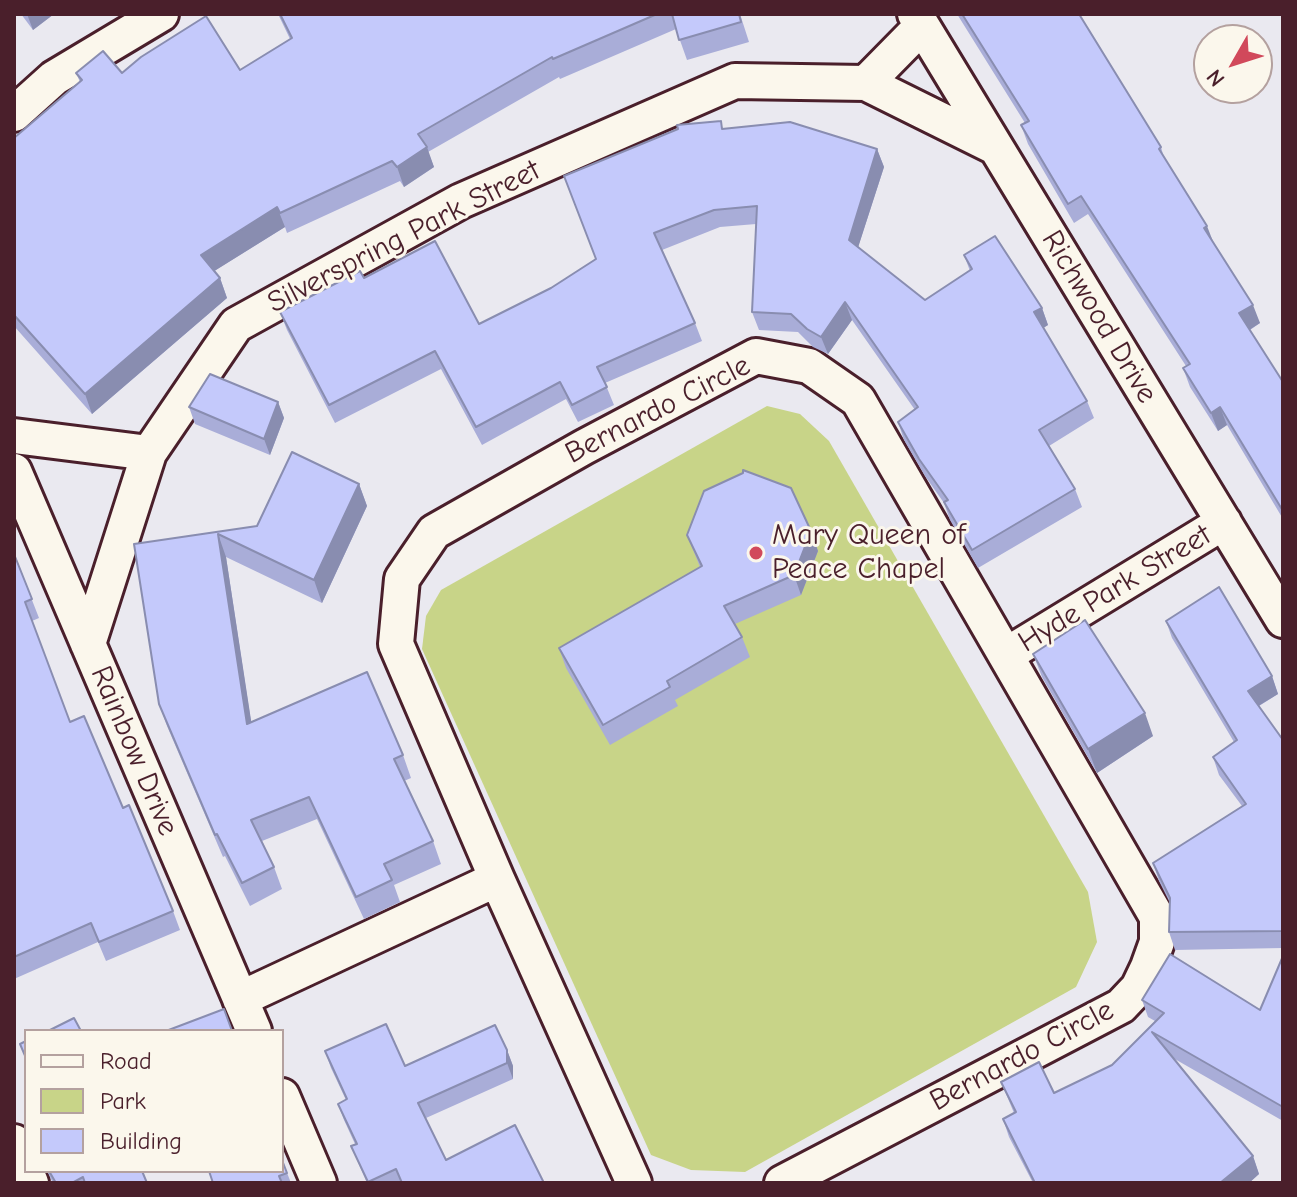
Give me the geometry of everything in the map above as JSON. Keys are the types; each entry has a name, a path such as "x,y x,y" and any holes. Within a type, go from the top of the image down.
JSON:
{"street":[{"path":"14,114 54,78 161,14"},
{"path":"866,83 918,20"},
{"name":"Richwood Drive","path":"918,20 1283,620"},
{"name":"Silverspring Park Street","path":"88,644 149,453 236,325 461,201 735,81 866,83 995,147"},
{"name":"Bernardo Circle","path":"634,1183 497,879 396,644 402,579 434,532 584,447 756,356 809,366 858,400 1157,917 1157,942 1148,967 1138,988 1121,1006 782,1183"},
{"path":"14,436 149,453"},
{"name":"Rainbow Drive","path":"14,471 253,1029"},
{"name":"Hyde Park Street","path":"1006,655 1224,522"},
{"path":"240,999 497,879"},
{"path":"284,1101 319,1183"},
{"path":"14,1142 24,1166"}],"green space":[{"path":"767,406 800,414 829,441 1088,892 1097,942 1076,987 745,1172 691,1170 651,1155 422,649 426,616 441,590"}],"building":[{"path":"280,14 657,14 552,57 418,134 427,147 397,167 392,161 280,213 277,207 201,255 220,278 85,394 14,315 14,138 82,80 76,73 103,51 122,73 141,57 206,16 240,70 292,38"},
{"path":"672,14 739,14 741,22 679,40"},
{"path":"962,14 1079,14 1161,147 1159,149 1207,226 1204,228 1253,305 1239,313 1283,382 1283,511 1220,407 1211,413 1183,368 1190,364 1081,196 1068,204 1021,125 1029,121"},
{"path":"721,121 722,129 790,122 877,149 849,240 925,300 972,269 964,255 995,236 1042,308 1034,312 1087,401 1039,430 1075,489 972,550 944,502 948,500 898,422 918,407 845,302 821,337 791,314 752,312 757,206 714,210 654,233 695,323 597,367 607,387 572,405 560,382 476,427 435,351 329,405 280,312 360,271 364,278 435,241 479,324 551,288 596,259 564,176 678,129 677,125"},
{"path":"210,374 278,402 264,439 189,407"},
{"path":"292,452 359,484 314,580 218,534 247,724 367,672 403,755 394,759 433,841 384,864 392,880 356,897 309,797 251,820 274,867 242,883 215,835 159,704 134,544 257,526"},
{"path":"743,470 791,488 811,531 794,575 724,606 742,637 667,681 670,687 603,725 559,648 702,566 687,535 704,491 743,473"},
{"path":"14,554 32,599 25,602 70,722 84,716 123,808 129,805 173,911 99,942 91,923 14,957"},
{"path":"1219,587 1272,676 1248,691 1283,740 1283,931 1169,932 1170,898 1153,863 1246,804 1213,757 1237,740 1166,621"},
{"path":"1085,620 1145,713 1088,749 1033,654"},
{"path":"1170,954 1260,1010 1283,956 1283,1107 1152,1032 1253,1156 1220,1183 1035,1183 1003,1119 1016,1112 1001,1082 1039,1062 1054,1093 1112,1065 1164,1013 1142,1000"},
{"path":"224,1009 231,1029 171,1029"},
{"path":"74,1018 80,1029 52,1029"},
{"path":"386,1024 405,1066 495,1025 507,1050 507,1063 418,1103 446,1160 515,1125 544,1183 402,1183 396,1169 368,1182 351,1146 357,1144 338,1104 347,1099 325,1051"},
{"path":"284,1165 287,1173 279,1176 282,1183 213,1183 210,1173 284,1173"},
{"path":"50,1173 143,1173 147,1183 85,1183 83,1177 72,1183 56,1183"}],"place":[{"name":"Mary Queen of Peace Chapel","path":"756,553"}]}
